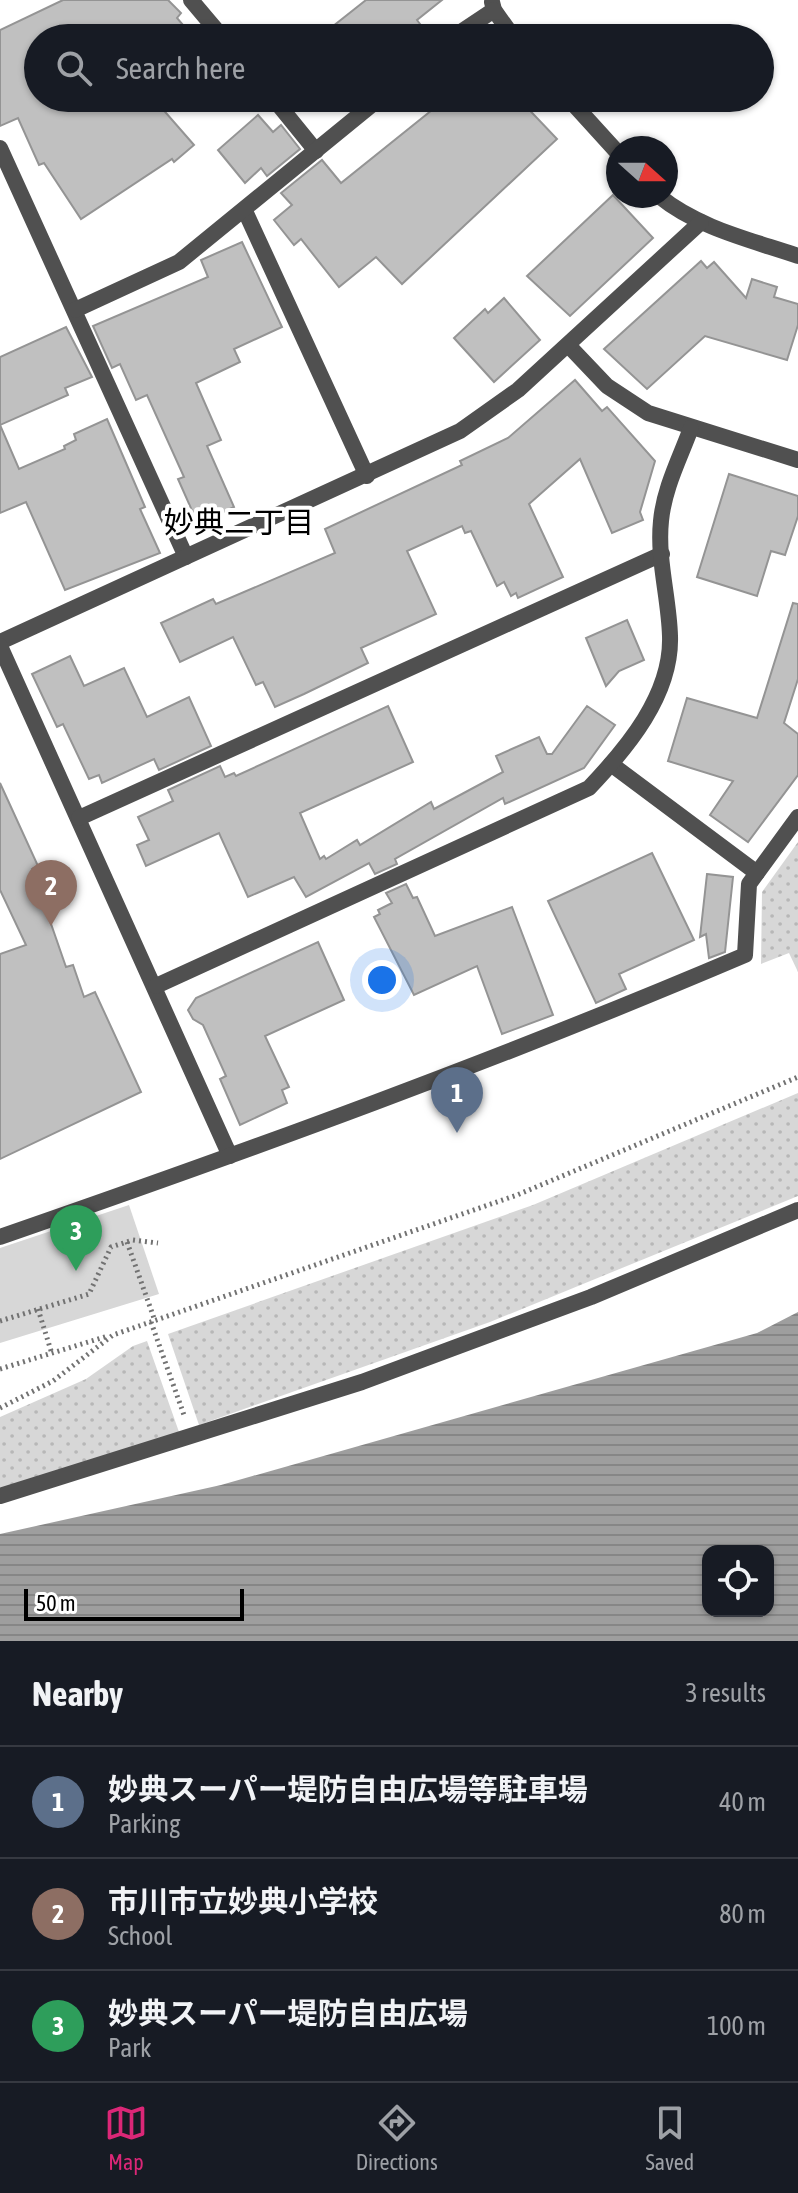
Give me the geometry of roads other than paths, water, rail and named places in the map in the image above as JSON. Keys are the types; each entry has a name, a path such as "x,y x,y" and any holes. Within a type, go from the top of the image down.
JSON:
{"street":[{"path":"191,0 211,24"},
{"path":"469,24 492,5 505,24"},
{"path":"284,112 316,151"},
{"path":"75,310 179,262 363,112"},
{"path":"581,112 606,140"},
{"path":"0,148 186,557"},
{"path":"674,208 701,222 798,256"},
{"path":"245,211 367,476"},
{"path":"230,1156 0,644 460,431 518,390 701,222"},
{"path":"568,345 625,401 691,428 798,460"},
{"path":"156,986 589,788 611,764 649,711 666,673 670,637 662,554 664,498 691,428"},
{"path":"79,818 662,554"},
{"path":"611,764 757,873"},
{"path":"0,1237 230,1156 594,1019 745,955 749,884 798,817"},
{"path":"0,1496 362,1382 591,1297 798,1210"}],"place":[{"name":"市川市立妙典小学校","path":"51,926"},
{"name":"妙典スーパー堤防自由広場等駐車場","path":"457,1133"},
{"name":"妙典スーパー堤防自由広場","path":"76,1271"}],"district":[{"name":"妙典二丁目","path":"239,523"}]}
